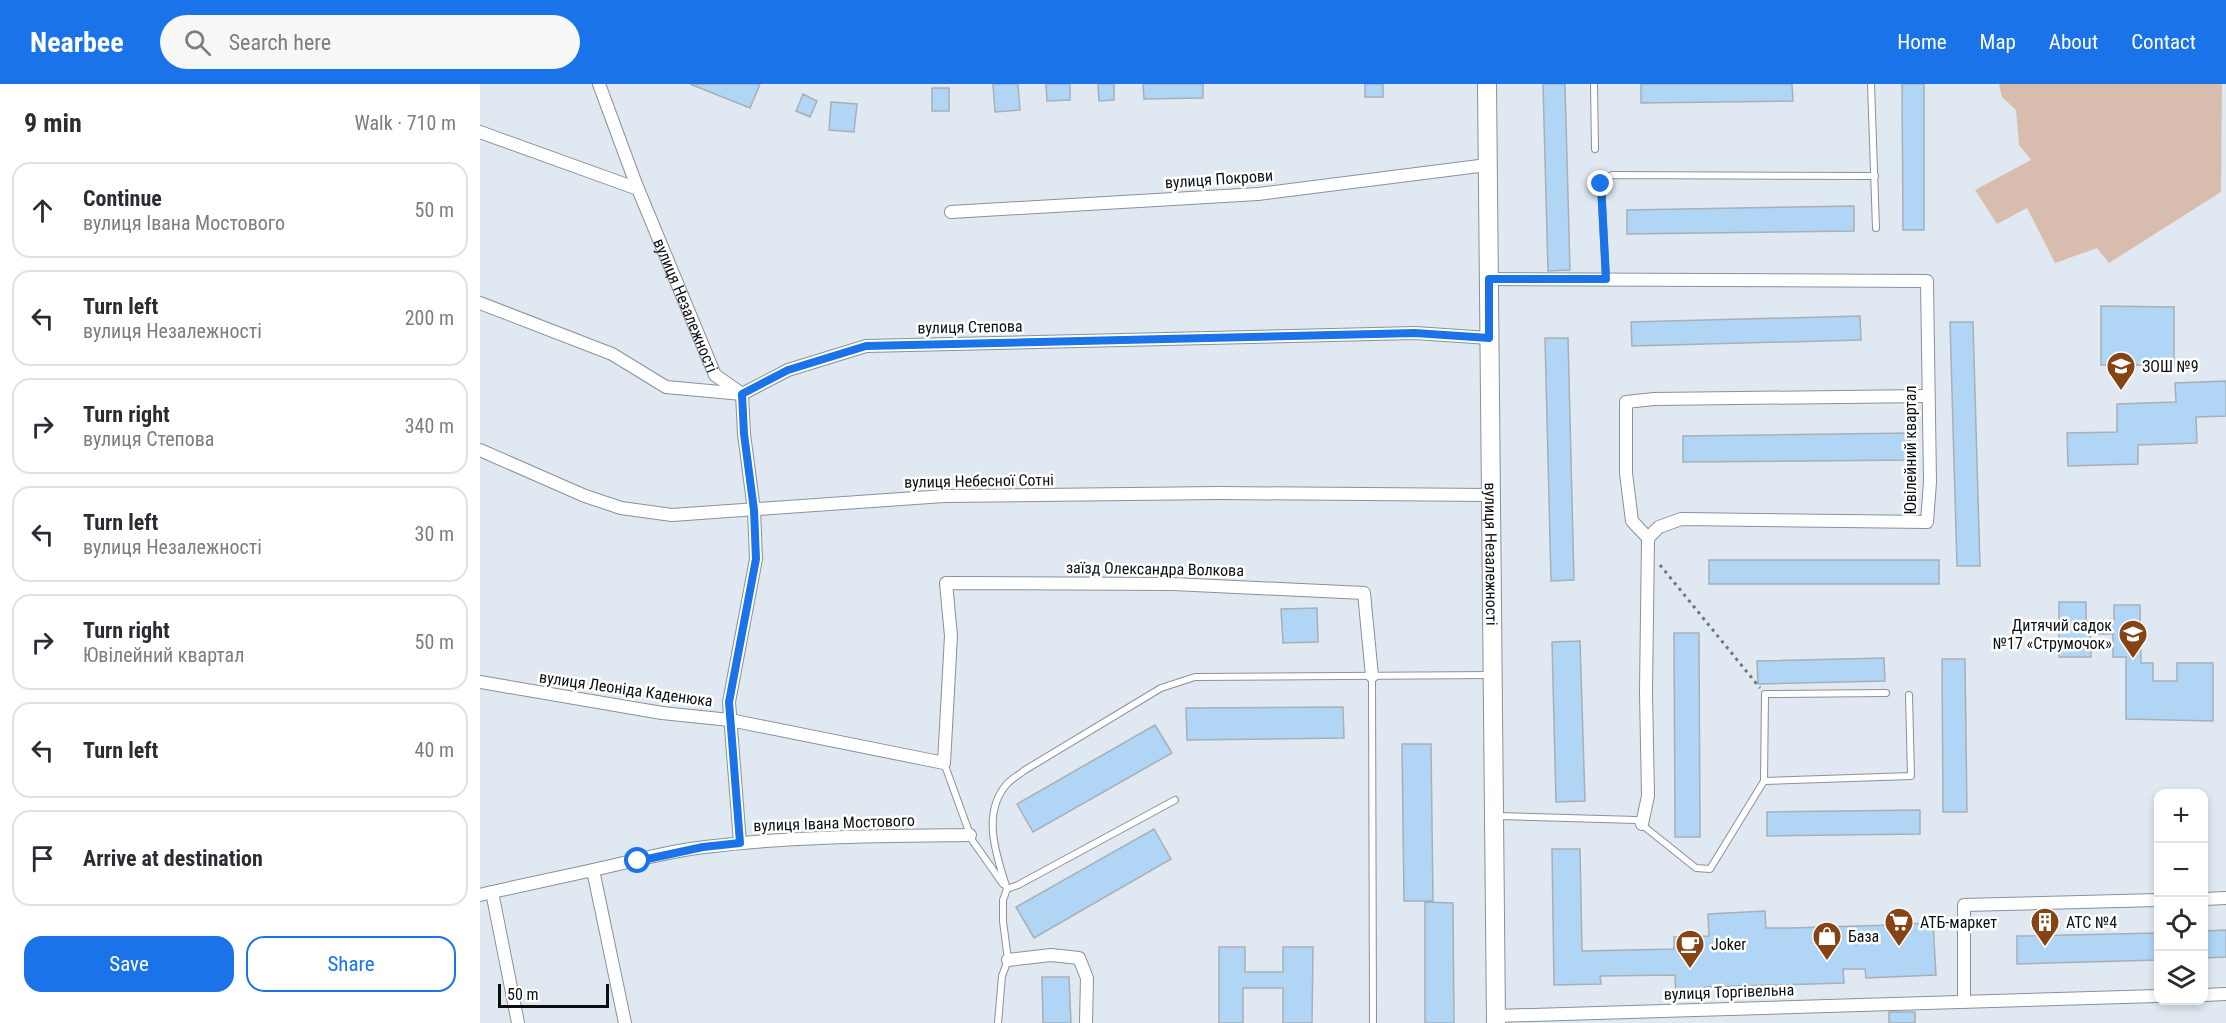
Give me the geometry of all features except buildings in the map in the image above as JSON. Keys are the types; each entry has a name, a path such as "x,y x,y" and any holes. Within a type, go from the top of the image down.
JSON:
{"main road":[{"name":"вулиця Незалежності","path":"1487,84 1496,1019"}],"street":[{"name":"вулиця Незалежності","path":"600,84 638,189 715,375 742,394"},
{"path":"480,132 638,189"},
{"name":"вулиця Покрови","path":"951,212 1258,194 1488,165"},
{"name":"Ювілейний квартал","path":"1489,279 1927,281 1930,482 1928,522 1681,519 1659,527 1648,544"},
{"path":"480,303 612,354 666,387 742,394 744,434 754,510 756,559 729,702 740,843"},
{"name":"вулиця Степова","path":"742,394 788,370 866,346 1415,333 1489,338"},
{"path":"1641,824 1648,796 1648,544 1632,521 1626,473 1626,402 1654,399 1927,396"},
{"name":"вулиця Небесної Сотні","path":"480,450 585,496 621,508 672,515 944,496 1220,492 1491,495"},
{"name":"заїзд Олександра Волкова","path":"944,763 951,636 946,583 1173,584 1364,593 1372,676"},
{"name":"вулиця Леоніда Каденюка","path":"480,682 662,713 730,720 944,763"},
{"name":"вулиця Івана Мостового","path":"518,1023 486,893 703,847 851,837 970,835"},
{"path":"593,870 625,1023"},
{"path":"2208,899 2226,898"},
{"path":"1964,1002 1964,905 2154,900"},
{"path":"1008,960 1050,955 1079,958 1087,978 1086,1023"},
{"path":"2208,995 2226,994"},
{"name":"вулиця Торгівельна","path":"1496,1019 2154,996"}],"lane":[{"path":"1594,84 1595,149"},
{"path":"1871,84 1876,228"},
{"path":"1606,279 1601,184 1612,175 1875,176"},
{"path":"998,1023 1002,976 1008,960 1003,921 1003,900 1007,889 993,844 995,804 1006,785 1025,770 1161,688 1196,676 1492,675"},
{"path":"1372,676 1373,1023"},
{"path":"1494,816 1636,820 1696,868 1710,868 1764,781 1765,694 1886,693"},
{"path":"1764,781 1911,776 1909,695"},
{"path":"944,763 970,835 1007,889"},
{"path":"1007,889 1175,800"}],"path":[{"path":"1648,544 1765,694"}],"shaded area":[{"path":"1999,84 2222,84 2221,192 2109,263 2097,248 2055,263 2027,208 1997,224 1975,190 2031,160 2019,145 2016,110 2002,97"}],"place":[{"name":"ЗОШ №9","path":"2121,392"},
{"name":"Дитячий садок №17 «Струмочок»","path":"2133,660"},
{"name":"АТБ-маркет","path":"1899,948"},
{"name":"АТС №4","path":"2045,948"},
{"name":"База","path":"1827,962"},
{"name":"Joker","path":"1690,970"}],"route":[{"path":"638,861 703,847 740,843 729,702 756,559 754,510 744,434 742,394 788,370 866,346 1415,333 1489,338 1489,279 1606,279 1601,184"}]}
